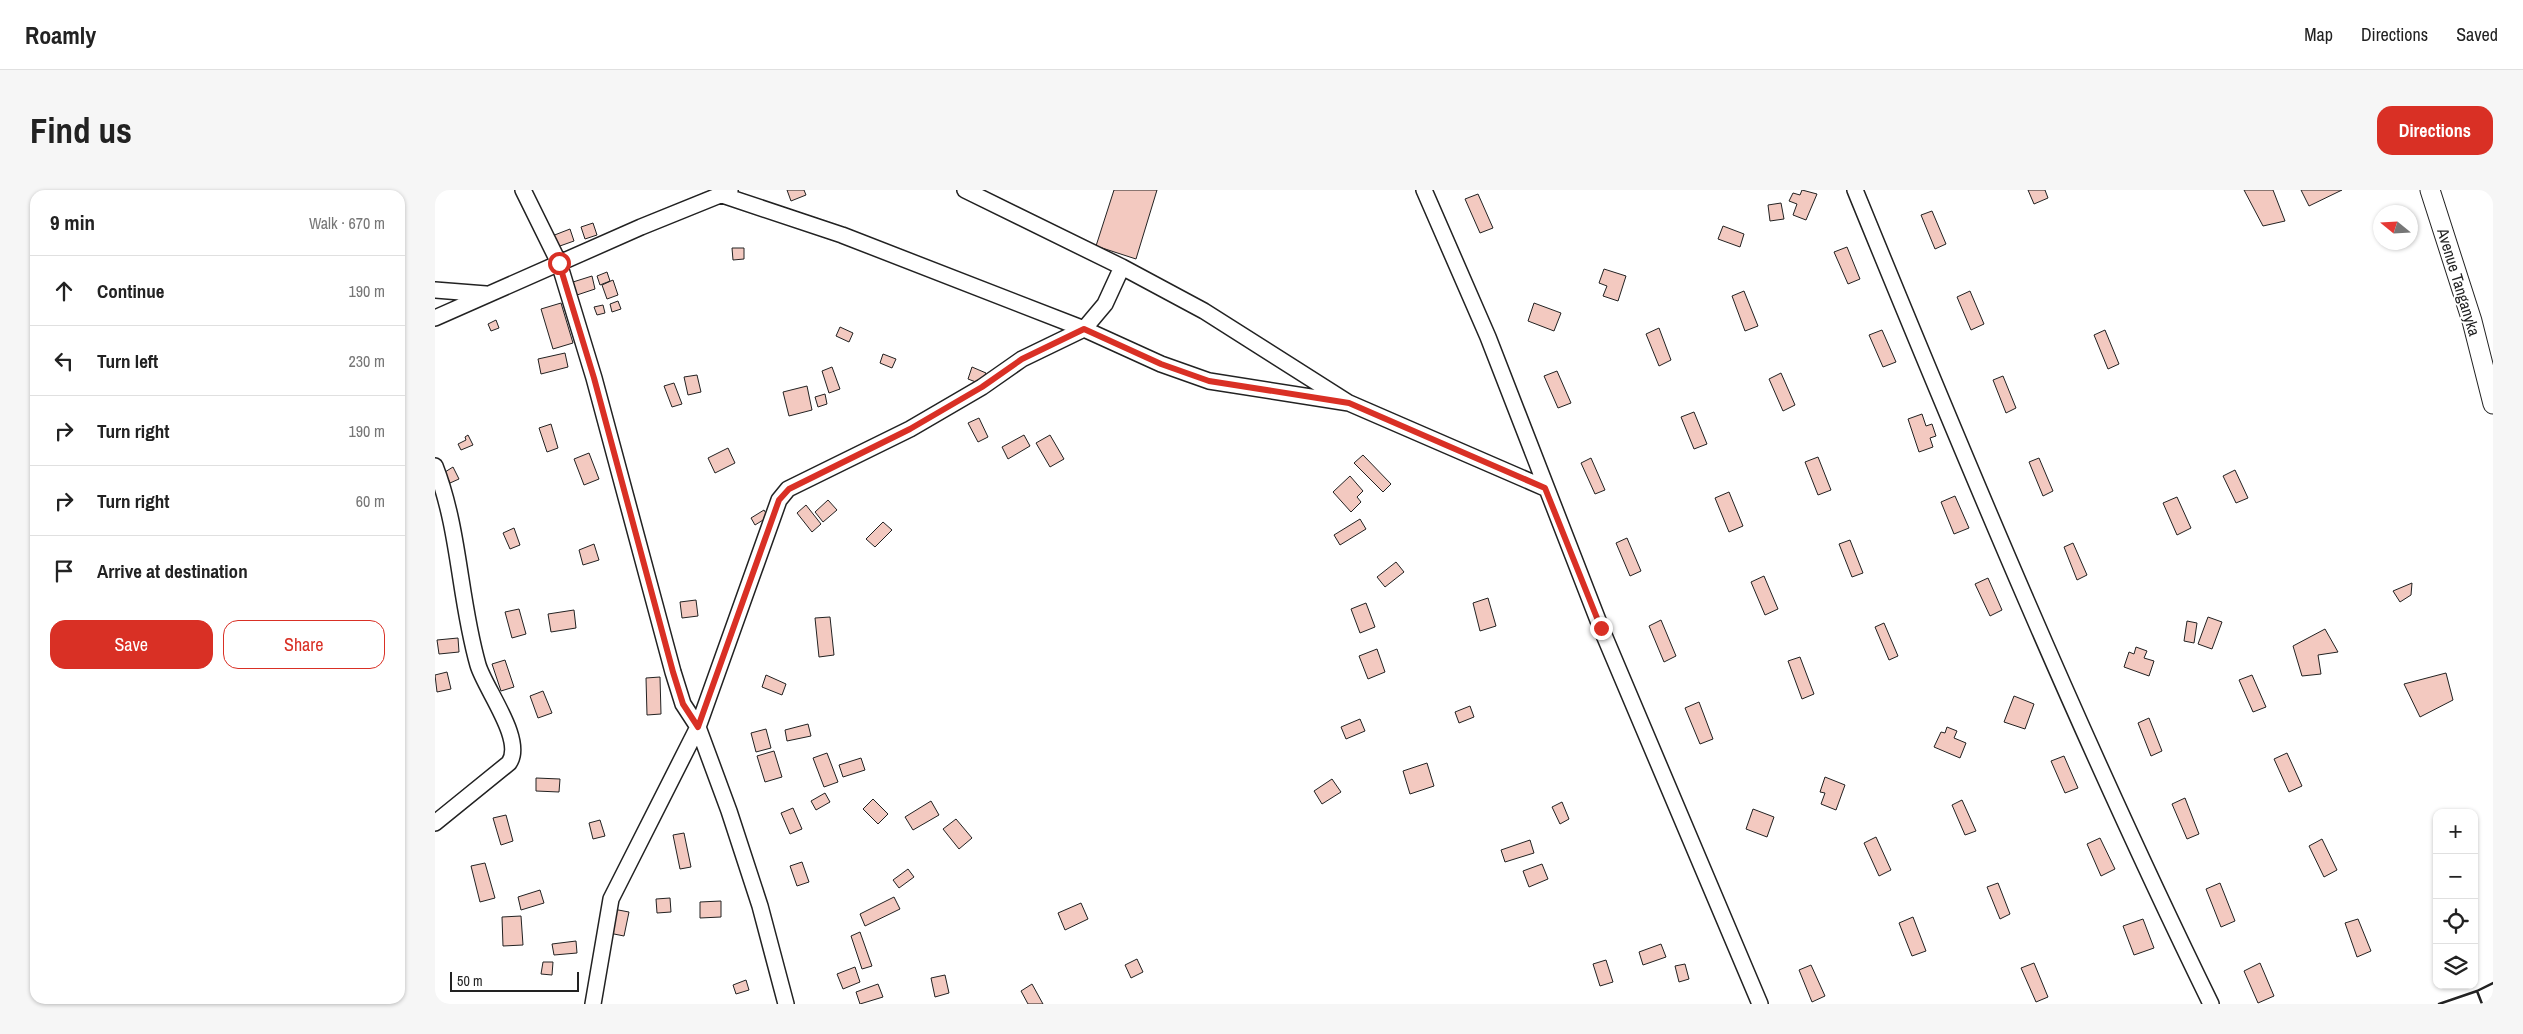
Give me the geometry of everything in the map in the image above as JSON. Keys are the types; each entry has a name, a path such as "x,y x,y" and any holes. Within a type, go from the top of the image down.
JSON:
{"street":[{"path":"523,190 559,263 594,378 673,672 683,704 698,727 729,811 760,906 786,1004"},
{"path":"965,190 1122,267 1204,311 1349,403 1545,488"},
{"path":"1424,190 1488,336 1545,488 1601,628 1760,1004"},
{"path":"1855,190 1983,502 2145,868 2211,1004"},
{"name":"Avenue Tanganyka","path":"2430,190 2472,321 2493,404"},
{"path":"435,318 641,227 727,192 1084,329 1161,364 1209,381 1349,403"},
{"path":"593,1004 611,899 698,727 750,586 779,500 789,489 910,429 982,387 1022,359 1084,329 1105,304 1122,267"},
{"path":"435,290 487,295"},
{"path":"435,466 451,517 468,629 481,677 507,725 513,748 509,763 435,823"}],"building":[{"path":"787,190 804,190 806,195 791,201"},
{"path":"1114,190 1157,190 1136,259 1096,246"},
{"path":"1802,190 1817,194 1806,220 1793,215 1797,204 1789,201 1793,193 1800,195"},
{"path":"2028,190 2045,190 2048,198 2034,204"},
{"path":"2244,190 2273,190 2285,221 2263,226"},
{"path":"2301,190 2342,190 2309,206"},
{"path":"1478,194 1493,228 1480,233 1465,199"},
{"path":"1781,203 1784,219 1770,221 1768,205"},
{"path":"1932,211 1946,244 1935,249 1921,215"},
{"path":"593,223 597,235 585,239 581,227"},
{"path":"1723,226 1744,234 1740,247 1718,239"},
{"path":"570,229 574,241 557,247 552,236"},
{"path":"1847,247 1860,279 1848,284 1834,252"},
{"path":"732,248 744,248 744,259 733,260"},
{"path":"1604,269 1626,276 1618,301 1603,296 1607,286 1599,283"},
{"path":"607,272 610,281 600,285 597,276"},
{"path":"592,276 595,289 577,295 573,282"},
{"path":"613,280 618,295 607,299 602,285"},
{"path":"1744,291 1758,326 1745,331 1732,296"},
{"path":"1970,291 1984,324 1971,330 1957,297"},
{"path":"618,301 621,309 612,312 610,304"},
{"path":"561,303 573,343 553,349 541,309"},
{"path":"1534,303 1561,313 1554,331 1528,321"},
{"path":"603,305 605,313 597,315 594,307"},
{"path":"496,320 499,328 491,331 488,324"},
{"path":"840,327 853,333 849,342 836,336"},
{"path":"1659,328 1671,360 1659,366 1646,334"},
{"path":"1882,330 1896,362 1883,367 1869,335"},
{"path":"2105,330 2119,364 2108,369 2094,335"},
{"path":"565,353 568,367 541,374 538,359"},
{"path":"883,354 896,359 892,368 880,363"},
{"path":"832,367 840,389 829,393 822,371"},
{"path":"972,367 986,373 981,384 968,379"},
{"path":"1557,371 1571,403 1558,408 1544,376"},
{"path":"1781,373 1795,405 1783,411 1769,379"},
{"path":"697,375 701,392 688,395 684,377"},
{"path":"2003,376 2016,408 2006,413 1993,380"},
{"path":"674,383 682,404 672,407 664,386"},
{"path":"807,386 812,410 789,416 783,392"},
{"path":"825,394 827,404 818,407 815,397"},
{"path":"1694,412 1707,444 1694,449 1681,417"},
{"path":"1922,414 1926,426 1932,424 1936,436 1930,438 1933,447 1919,452 1908,419"},
{"path":"979,418 988,437 978,442 968,423"},
{"path":"551,424 558,448 547,452 539,428"},
{"path":"468,435 473,445 461,450 458,444 466,440 465,437"},
{"path":"1024,435 1030,446 1008,459 1002,447"},
{"path":"1050,435 1064,459 1050,467 1036,443"},
{"path":"728,448 735,463 715,473 708,458"},
{"path":"589,453 599,479 584,485 574,459"},
{"path":"1363,455 1391,484 1383,492 1354,463"},
{"path":"1818,457 1831,490 1818,495 1805,462"},
{"path":"1591,458 1605,490 1595,494 1581,463"},
{"path":"2039,458 2053,491 2043,496 2029,462"},
{"path":"453,467 459,479 450,483 445,472"},
{"path":"2235,470 2248,498 2236,503 2223,476"},
{"path":"1350,476 1363,491 1357,497 1361,502 1351,512 1333,492"},
{"path":"1729,492 1743,526 1729,532 1715,498"},
{"path":"1955,496 1969,528 1954,534 1941,502"},
{"path":"2177,497 2191,528 2177,535 2163,503"},
{"path":"828,500 837,510 823,522 815,512"},
{"path":"806,505 821,524 812,532 797,513"},
{"path":"764,510 768,517 755,525 751,518"},
{"path":"1360,519 1366,529 1340,545 1334,535"},
{"path":"883,522 892,530 875,547 866,539"},
{"path":"514,528 520,545 510,549 503,533"},
{"path":"1627,538 1641,571 1630,576 1616,543"},
{"path":"1850,540 1863,573 1852,577 1839,544"},
{"path":"2073,543 2087,575 2077,580 2064,547"},
{"path":"594,544 599,560 583,565 579,550"},
{"path":"1396,562 1404,572 1385,587 1377,577"},
{"path":"1764,576 1778,609 1765,615 1751,582"},
{"path":"1988,578 2002,610 1990,616 1975,584"},
{"path":"2412,583 2411,595 2400,602 2393,591"},
{"path":"1488,598 1496,626 1480,631 1473,603"},
{"path":"696,600 698,616 682,618 680,602"},
{"path":"1366,603 1375,627 1360,633 1351,609"},
{"path":"519,609 526,634 512,638 505,612"},
{"path":"574,610 576,628 551,632 548,614"},
{"path":"830,617 834,655 819,657 815,618"},
{"path":"2208,617 2222,622 2212,649 2198,644"},
{"path":"1661,620 1676,656 1664,662 1649,626"},
{"path":"2187,621 2197,623 2194,643 2184,641"},
{"path":"1884,623 1898,656 1889,660 1875,627"},
{"path":"2325,629 2338,652 2318,655 2321,674 2302,676 2293,646"},
{"path":"458,638 459,652 439,654 437,640"},
{"path":"2136,647 2147,651 2144,658 2154,661 2149,676 2124,667 2129,652 2134,654"},
{"path":"1377,649 1385,672 1368,679 1359,656"},
{"path":"1800,657 1814,694 1802,699 1788,661"},
{"path":"505,660 514,687 501,691 492,664"},
{"path":"447,672 451,689 437,692 435,675"},
{"path":"2446,673 2453,700 2420,717 2404,684"},
{"path":"766,675 786,684 782,695 762,687"},
{"path":"2252,675 2266,707 2253,712 2239,680"},
{"path":"660,677 661,714 647,715 646,678"},
{"path":"543,691 552,713 538,718 530,696"},
{"path":"2014,696 2034,704 2025,729 2004,722"},
{"path":"1699,702 1713,739 1700,744 1685,708"},
{"path":"1470,706 1474,717 1459,723 1455,712"},
{"path":"2149,718 2162,751 2151,756 2138,723"},
{"path":"1360,719 1365,731 1346,739 1341,727"},
{"path":"808,724 811,736 787,741 785,730"},
{"path":"1947,727 1957,731 1954,738 1966,743 1960,758 1934,747 1941,732 1945,733"},
{"path":"766,729 771,748 756,752 751,733"},
{"path":"774,751 782,777 765,782 757,756"},
{"path":"827,753 838,782 824,787 813,758"},
{"path":"2287,753 2302,786 2289,792 2274,759"},
{"path":"2064,756 2078,788 2065,793 2051,761"},
{"path":"861,758 865,770 843,777 839,765"},
{"path":"1427,763 1434,786 1410,794 1403,771"},
{"path":"1825,777 1845,785 1836,810 1821,804 1825,793 1820,792"},
{"path":"536,778 560,779 559,792 536,791"},
{"path":"1332,779 1341,792 1322,804 1314,791"},
{"path":"825,793 830,802 816,810 811,801"},
{"path":"2185,798 2199,834 2187,839 2172,804"},
{"path":"873,799 888,814 878,824 863,809"},
{"path":"1962,800 1976,831 1965,835 1952,805"},
{"path":"931,801 939,815 913,830 905,817"},
{"path":"1562,802 1569,819 1560,824 1552,807"},
{"path":"793,808 802,829 790,834 781,813"},
{"path":"1753,809 1774,817 1767,837 1746,829"},
{"path":"506,815 513,841 501,845 493,818"},
{"path":"956,819 972,838 959,849 943,829"},
{"path":"600,820 605,836 593,839 589,823"},
{"path":"684,833 691,867 680,869 673,835"},
{"path":"1876,837 1891,870 1879,876 1864,843"},
{"path":"2100,838 2115,869 2101,876 2087,844"},
{"path":"2322,839 2337,870 2324,877 2309,846"},
{"path":"1530,840 1534,853 1505,862 1501,850"},
{"path":"802,862 809,882 797,886 790,866"},
{"path":"485,863 495,898 480,902 471,866"},
{"path":"1542,864 1548,879 1529,887 1523,871"},
{"path":"908,869 914,877 899,888 893,880"},
{"path":"1998,883 2010,914 2000,919 1987,887"},
{"path":"2220,883 2235,921 2221,927 2206,889"},
{"path":"540,890 544,903 521,910 518,897"},
{"path":"894,897 900,909 865,926 860,914"},
{"path":"670,898 671,912 657,913 656,899"},
{"path":"721,901 721,917 700,918 700,902"},
{"path":"1081,903 1088,919 1065,930 1058,913"},
{"path":"613,909 629,912 624,936 609,933"},
{"path":"521,916 523,945 503,946 502,917"},
{"path":"1913,917 1926,951 1912,956 1899,923"},
{"path":"2143,919 2154,948 2134,955 2123,926"},
{"path":"2358,919 2371,951 2357,957 2345,923"},
{"path":"860,932 872,966 862,969 851,936"},
{"path":"576,941 577,953 554,955 552,944"},
{"path":"1661,944 1666,957 1643,965 1639,952"},
{"path":"1137,959 1143,972 1131,978 1125,965"},
{"path":"1606,960 1613,982 1600,986 1593,964"},
{"path":"543,962 553,962 552,975 541,974"},
{"path":"2034,963 2048,997 2036,1002 2021,968"},
{"path":"2260,963 2274,996 2258,1003 2244,971"},
{"path":"1685,964 1689,979 1679,982 1675,966"},
{"path":"1811,965 1825,996 1812,1002 1799,970"},
{"path":"855,967 860,982 843,989 837,974"},
{"path":"945,975 949,993 935,997 931,978"},
{"path":"746,980 749,990 736,994 733,985"},
{"path":"878,984 883,997 860,1004 856,992"},
{"path":"1032,984 1043,1004 1028,1004 1021,991"}],"wall":[{"path":"2477,991 2493,983"},
{"path":"2439,1004 2477,991 2482,1004"}],"route":[{"path":"559,263 594,378 673,672 683,704 698,727 750,586 769,526 779,500 789,489 838,463 910,429 982,387 1022,359 1084,329 1161,364 1209,381 1349,403 1434,438 1545,488 1601,628"}]}
